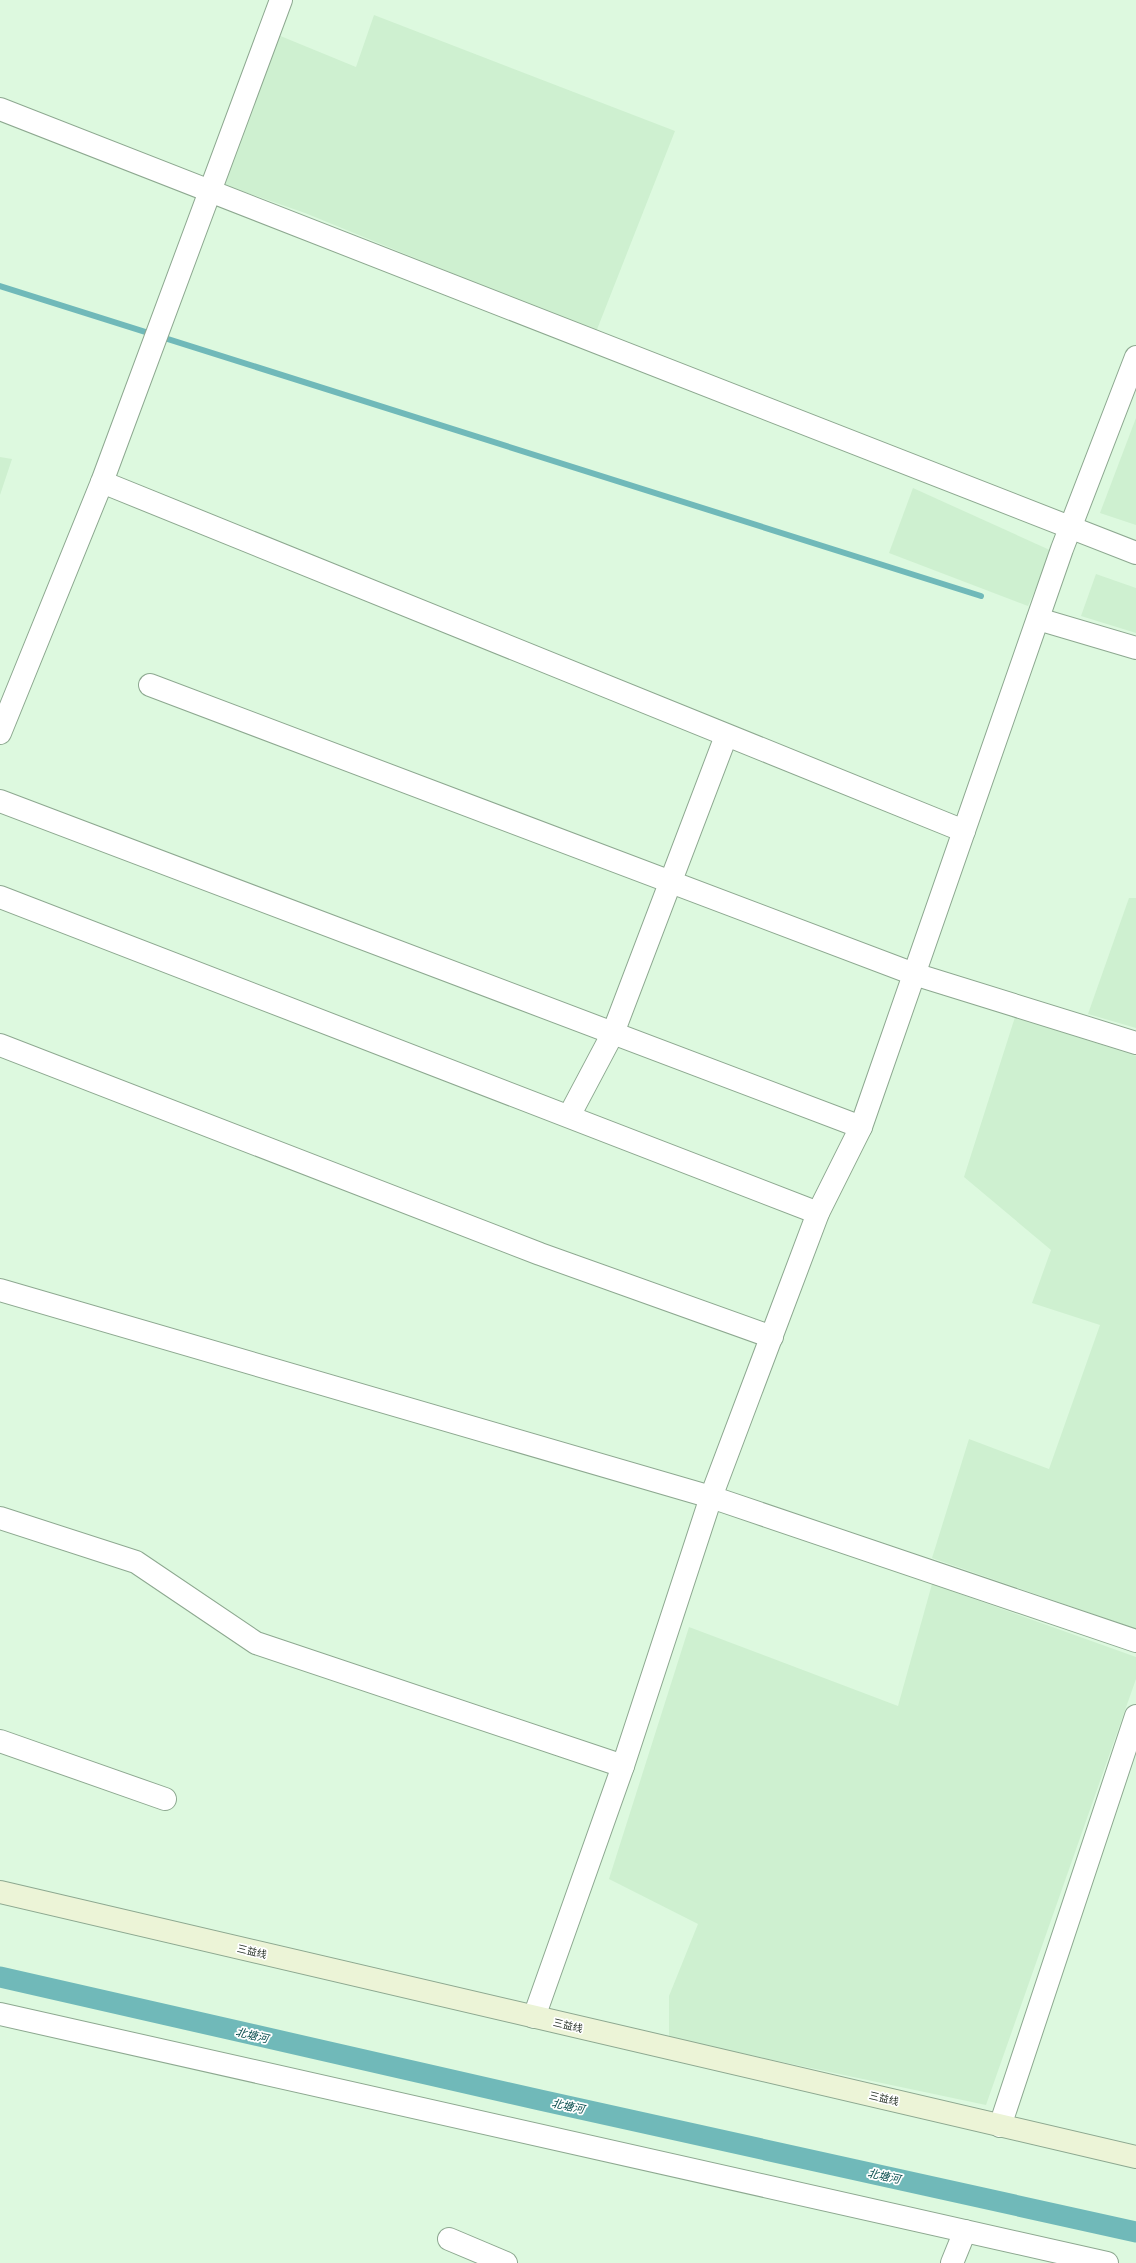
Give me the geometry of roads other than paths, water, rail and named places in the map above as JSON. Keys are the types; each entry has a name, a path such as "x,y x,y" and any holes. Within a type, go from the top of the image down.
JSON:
{"main road":[{"name":"三益线","path":"0,1892 1136,2157"}],"street":[{"path":"0,733 102,482 212,190 281,0"},
{"path":"0,109 212,190 1136,553"},
{"path":"534,2017 623,1766 711,1497 818,1213 861,1127 1070,528 1136,357"},
{"path":"102,482 726,736 964,831"},
{"path":"1038,619 1136,648"},
{"path":"150,685 914,974 1136,1043"},
{"path":"569,1116 613,1033 672,882 726,736"},
{"path":"0,801 861,1127"},
{"path":"0,897 818,1213"},
{"path":"0,1045 540,1254 772,1337"},
{"path":"0,1290 711,1497 1136,1641"},
{"path":"0,1518 136,1562 256,1643 623,1766"},
{"path":"1000,2126 1136,1716"},
{"path":"0,1741 165,1799"},
{"path":"2,2020 1107,2263"},
{"path":"952,2263 965,2231"},
{"path":"449,2239 506,2263"}],"waterway":[{"path":"0,286 981,596"},
{"name":"北塘河","path":"0,1977 540,2100 1136,2232"}]}
